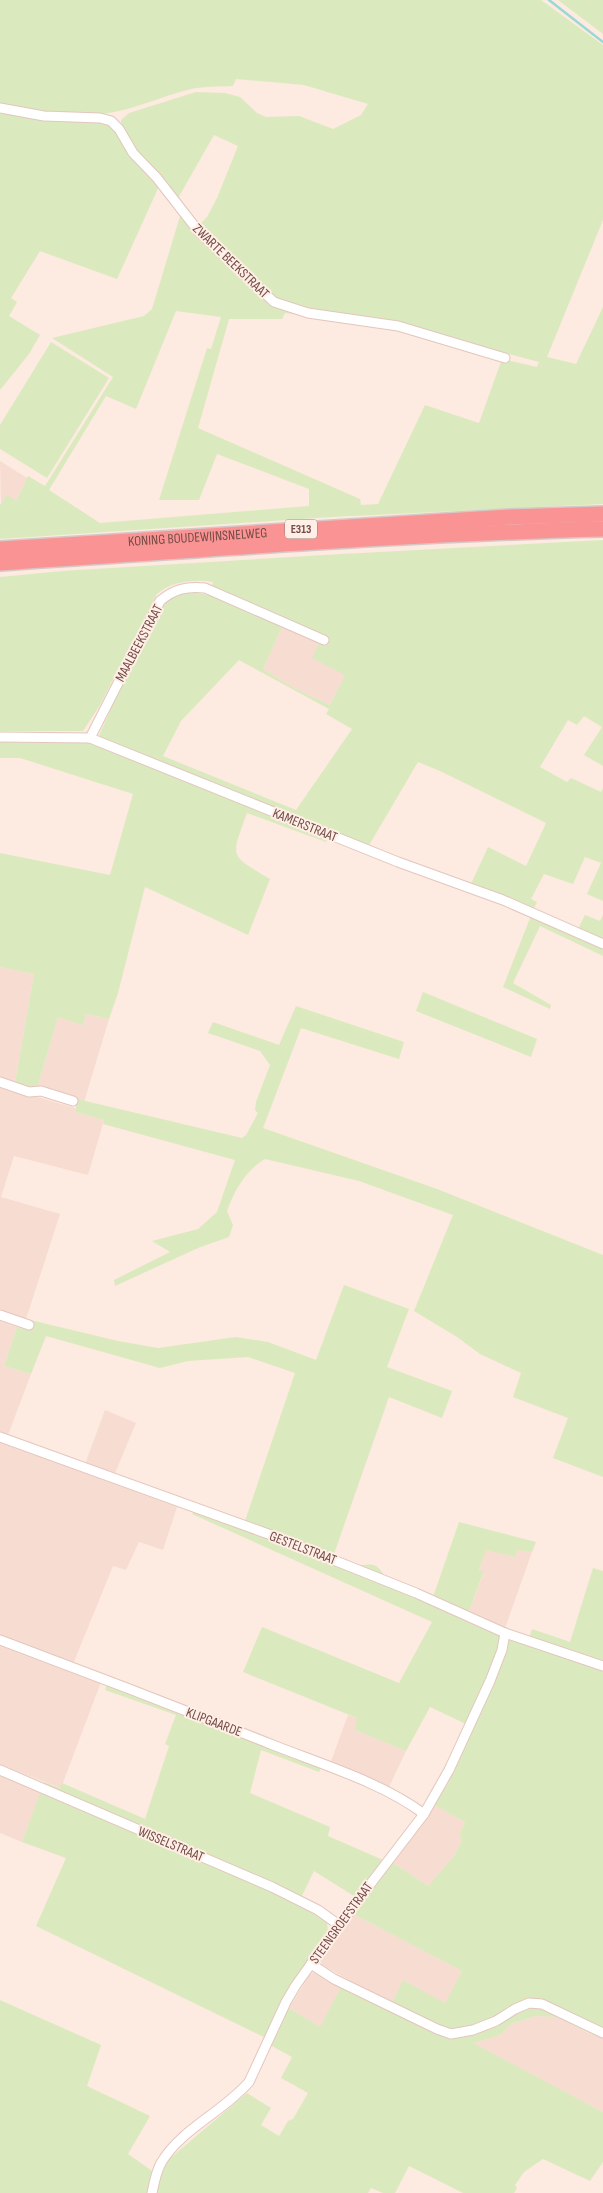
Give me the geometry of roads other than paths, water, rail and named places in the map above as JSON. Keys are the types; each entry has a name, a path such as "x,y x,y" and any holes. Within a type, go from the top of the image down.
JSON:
{"highway":[{"name":"KONING BOUDEWIJNSNELWEG","path":"0,550 509,517 603,514"},
{"name":"KONING BOUDEWIJNSNELWEG","path":"0,563 312,542 511,531 603,529"}],"street":[{"name":"ZWARTE BEEKSTRAAT","path":"0,108 44,116 100,118 111,121 119,129 133,153 158,178 199,232 274,302 308,313 398,326 505,358"},
{"name":"MAALBEEKSTRAAT","path":"90,738 160,601 172,591 196,587 206,588 324,640"},
{"name":"KAMERSTRAAT","path":"0,737 90,738 398,862 502,900 603,944"},
{"path":"0,1082 29,1092 41,1091 73,1101"},
{"path":"0,1315 29,1325"},
{"name":"GESTELSTRAAT","path":"0,1438 271,1535 416,1593 505,1633 603,1666"},
{"name":"STEENGROEFSTRAAT","path":"152,2193 156,2174 167,2155 178,2143 240,2092 249,2082 286,2002 339,1925 424,1814 449,1770 468,1729 502,1650 505,1633"},
{"name":"KLIPGAARDE","path":"0,1640 326,1766 386,1791 412,1804 424,1814"},
{"name":"WISSELSTRAAT","path":"0,1770 272,1887 318,1910 339,1925"},
{"path":"311,1964 334,1979 451,2034 473,2030 496,2021 514,2009 529,2004 542,2004 603,2033"}],"waterway":[{"path":"549,0 603,42"}]}
